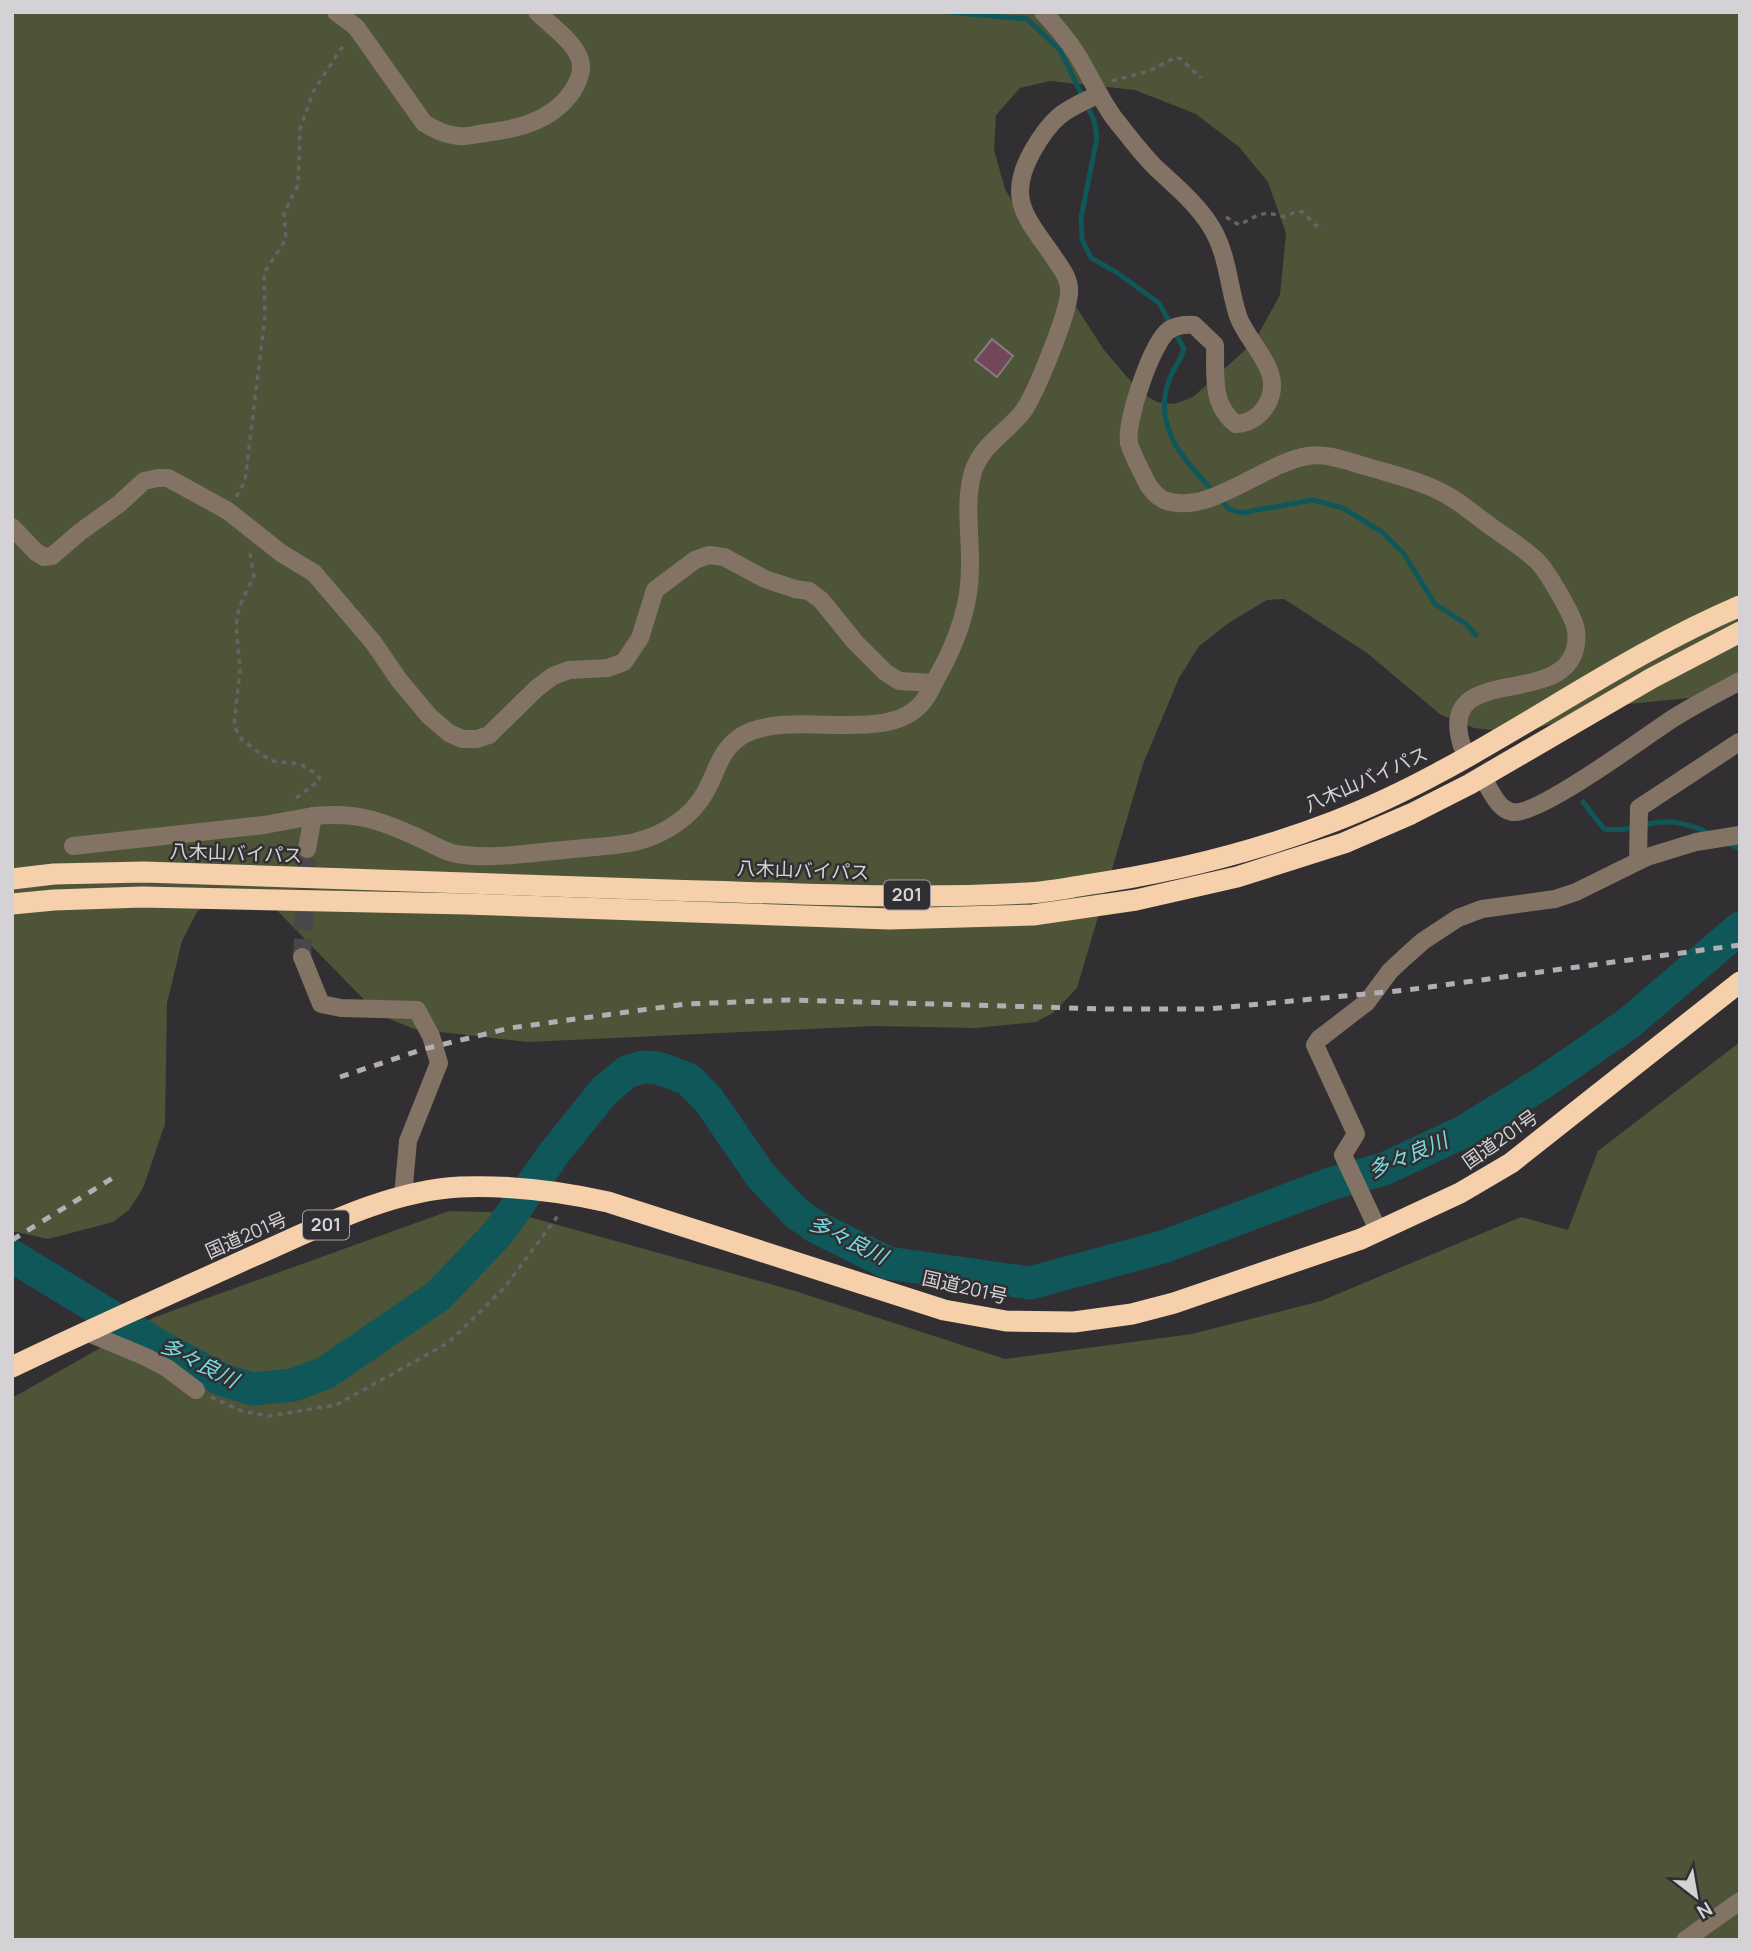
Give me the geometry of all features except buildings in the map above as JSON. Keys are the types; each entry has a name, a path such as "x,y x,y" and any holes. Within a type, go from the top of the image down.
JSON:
{"highway":[{"name":"八木山バイパス","path":"12,879 54,874 144,872 888,895 1031,893 1129,879 1227,856 1335,821 1446,768 1638,658 1713,618 1740,607"},
{"name":"201","path":"12,904 142,897 466,904 889,919 1033,915 1136,900 1237,877 1344,843 1411,814 1470,784 1652,678 1740,632"},
{"name":"国道201号","path":"12,1367 359,1210 403,1196 458,1187 511,1187 566,1193 607,1202 944,1310 1006,1321 1074,1322 1132,1314 1174,1303 1379,1232 1461,1193 1511,1163 1740,982"}],"street":[{"path":"336,12 356,27 424,123 440,133 461,136 510,130 532,123 556,109 574,89 582,73 580,59 571,46 537,12"},
{"path":"1043,12 1081,61 1096,92 1153,164 1189,197 1209,223 1218,239 1228,269 1237,313 1244,329 1262,353 1272,379 1270,400 1262,413 1248,423 1236,424 1227,418 1218,403 1215,345 1194,325 1183,324 1168,331 1159,340 1131,408 1129,441 1150,489 1162,499 1182,504 1200,502 1281,464 1309,455 1330,457 1396,475 1444,494 1539,564 1575,624 1577,641 1573,656 1563,669 1552,677 1487,692 1465,702 1459,712 1456,728 1462,746"},
{"path":"73,846 264,825 338,813 379,820 453,853 490,857 636,842 678,823 696,808 719,760 731,743 752,730 776,726 876,724 900,718 922,704 954,646 971,572 968,503 972,473 980,455 1022,413 1031,397 1065,316 1070,292 1068,277 1021,209 1019,195 1022,174 1056,116 1096,92"},
{"path":"12,527 36,552 44,557 52,556 144,481 167,478 228,511 281,553 314,573 373,642 399,680 429,716 449,733 462,739 477,739 489,735 553,676 569,670 608,668 624,662 640,638 655,590 695,560 709,555 724,557 765,579 809,591 821,600 855,642 885,672 899,681 934,683"},
{"path":"1487,785 1500,806 1513,812 1528,809 1609,764 1671,720 1740,681"},
{"path":"1638,861 1639,808 1739,742"},
{"path":"307,849 313,816"},
{"path":"1379,1232 1343,1155 1356,1134 1315,1045 1319,1039 1367,1002 1390,971 1405,957 1458,918 1482,909 1555,899 1576,892 1638,861 1696,842 1740,835"},
{"path":"302,957 321,1004 341,1009 417,1010 431,1035 439,1063 408,1141 403,1196"},
{"path":"86,1332 167,1368 196,1390"},
{"path":"1685,1940 1740,1901"}],"path":[{"path":"228,511 245,481 265,316 264,273 286,239 284,213 298,185 300,129 314,90 356,27"},
{"path":"1096,92 1103,84 1149,71 1176,57 1201,78"},
{"path":"1209,223 1225,217 1239,225 1258,215 1268,213 1286,217 1297,211 1303,212 1315,225 1323,228"},
{"path":"262,537 252,544 250,553 254,576 239,607 236,626 240,669 234,726 243,740 271,761 300,764 318,775 320,780 289,802"},
{"path":"196,1390 242,1411 268,1416 336,1405 448,1343 505,1287 566,1193"}],"green space":[{"path":"12,12 1740,12 1740,693 1618,705 1520,733 1474,728 1441,715 1367,653 1284,599 1267,600 1230,622 1199,646 1179,678 1143,764 1077,988 1053,1013 1036,1022 976,1028 874,1026 527,1042 414,1029 378,1014 261,894 213,900 197,912 182,941 167,1003 165,1124 143,1188 129,1210 113,1222 48,1239 12,1231","holes":["1050,81 1135,90 1196,114 1239,147 1268,182 1286,233 1280,295 1254,342 1193,397 1174,404 1157,402 1140,392 1104,350 1042,254 1005,189 994,150 996,115 1020,88"]},
{"path":"1740,1042 1740,1940 12,1940 12,1398 155,1317 449,1211 515,1213 795,1291 1005,1359 1192,1334 1321,1301 1521,1217 1568,1230 1598,1151"}],"waterway":[{"path":"948,12 1027,19 1060,50 1094,120 1097,138 1081,218 1082,239 1091,258 1116,272 1159,303 1184,349 1165,395 1167,426 1181,454 1213,491"},
{"path":"1220,498 1229,509 1241,513 1312,500 1343,508 1382,532 1404,554 1435,604 1466,624 1476,635"},
{"path":"1583,802 1604,829 1672,822 1710,834"},
{"path":"1728,843 1740,849"},
{"name":"多々良川","path":"12,1256 161,1347 223,1380 253,1389 293,1385 325,1373 438,1296 499,1232 555,1152 604,1091 627,1072 643,1067 658,1068 688,1079 708,1099 761,1176 796,1213 816,1227 888,1263 1030,1283 1163,1247 1330,1184 1384,1169 1463,1132 1541,1084 1629,1023 1740,928"}],"tunnel":[{"path":"302,957 307,849"}],"railway":[{"path":"340,1077 424,1049 510,1028 686,1004 789,1000 1109,1009 1208,1009 1407,990 1740,945"},
{"path":"12,1240 116,1176"}]}
